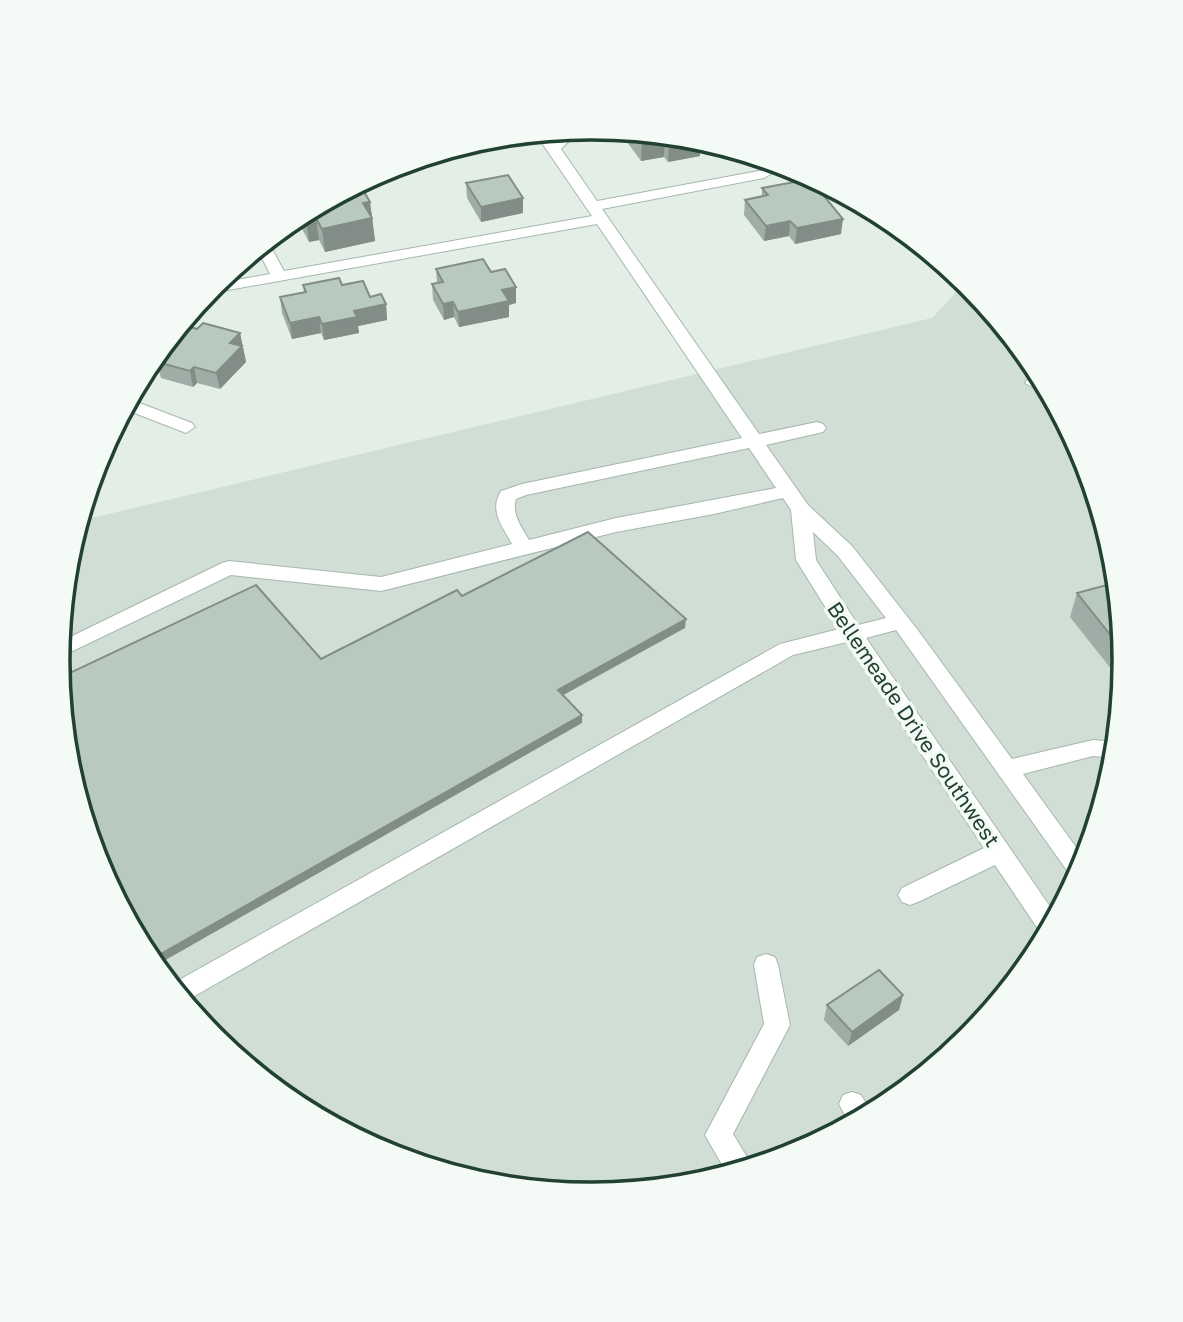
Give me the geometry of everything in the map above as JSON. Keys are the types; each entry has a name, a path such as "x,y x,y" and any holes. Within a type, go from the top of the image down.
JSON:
{"street":[{"path":"553,148 561,141"},
{"name":"Bellemeade Drive Southwest","path":"549,142 801,510 845,551 1009,769 1073,861"},
{"path":"229,286 598,213 764,174"},
{"path":"267,253 279,277"},
{"path":"136,408 186,427"},
{"path":"524,549 507,517 504,505 508,495 817,428"},
{"path":"70,645 229,568 381,584 616,525 714,509 788,491"},
{"name":"Bellemeade Drive Southwest","path":"801,510 806,560 1045,919"},
{"path":"186,989 787,649 900,622"},
{"path":"1009,769 1093,748 1105,749"},
{"path":"910,895 999,852"},
{"path":"735,1162 718,1135 777,1025 766,965"}],"shaded area":[{"path":"958,290 1005,344 1043,400 1073,461 1085,493 1103,559 1112,627 1109,729 1095,796 1073,861 1043,922 1025,951 984,1005 960,1030 909,1075 881,1095 822,1129 791,1143 726,1165 693,1172 660,1178 592,1182 523,1178 490,1172 457,1165 392,1143 331,1113 302,1095 274,1075 223,1030 178,978 140,922 110,861 88,796 74,729 70,661 74,593 90,518 932,318"}],"building":[{"path":"508,175 523,198 481,207 466,183"},
{"path":"797,182 821,193 843,219 797,228 790,221 766,226 745,200 768,195 762,188"},
{"path":"364,192 370,202 363,203 372,218 322,229 316,218"},
{"path":"483,259 491,272 505,269 516,287 502,290 509,301 458,312 453,302 443,304 432,284 443,282 436,269"},
{"path":"339,278 342,285 363,281 370,297 381,294 386,304 354,311 357,317 322,324 319,317 290,323 280,297 306,292 303,285"},
{"path":"203,323 240,333 230,343 242,346 216,373 194,367 190,371 163,364 191,327 197,329"},
{"path":"588,532 686,619 558,690 582,715 160,954 124,892 98,829 80,763 74,729 70,673 256,585 321,659 457,590 462,596"},
{"path":"1108,585 1112,637 1077,593"},
{"path":"879,970 903,995 852,1032 827,1005"}]}
